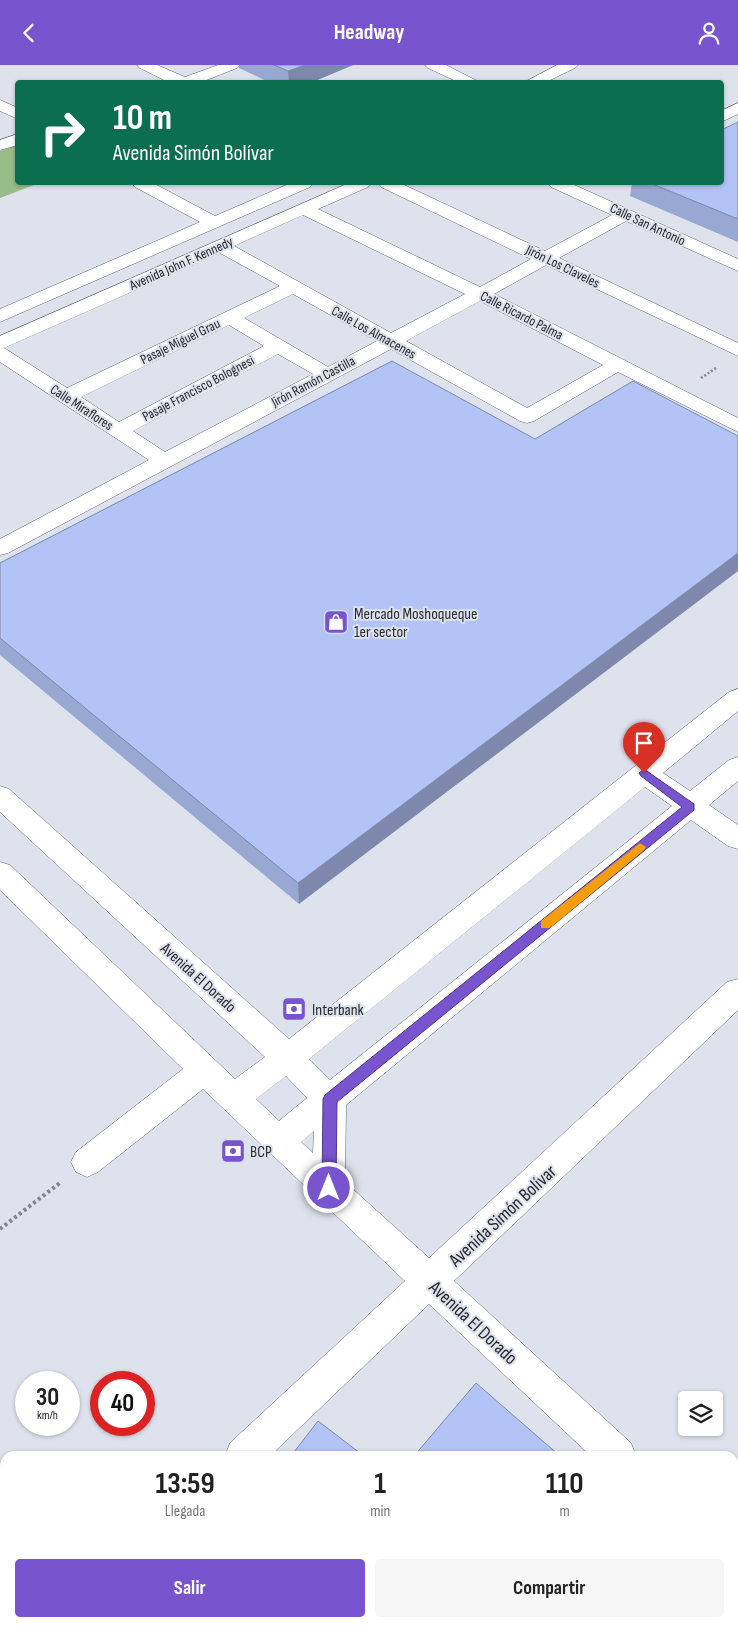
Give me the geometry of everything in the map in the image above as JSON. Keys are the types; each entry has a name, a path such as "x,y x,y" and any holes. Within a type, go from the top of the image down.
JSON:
{"street":[{"path":"145,65 178,80"},
{"path":"192,80 232,65"},
{"path":"433,65 467,80"},
{"path":"537,80 570,65"},
{"path":"0,105 15,112"},
{"path":"724,115 738,108"},
{"path":"0,145 15,140"},
{"path":"145,185 215,223"},
{"name":"Avenida John F. Kennedy","path":"0,316 300,185"},
{"name":"Avenida John F. Kennedy","path":"0,343 358,185"},
{"name":"Jirón Los Claveles","path":"391,185 738,350"},
{"name":"Calle San Antonio","path":"562,185 738,266"},
{"path":"577,191 590,185"},
{"name":"Calle Ricardo Palma","path":"304,209 480,294 738,426"},
{"name":"Jirón Ramón Castilla","path":"0,548 480,294 626,214"},
{"name":"Calle Los Almacenes","path":"221,246 527,417 618,364"},
{"name":"Pasaje Miguel Grau","path":"67,396 293,287"},
{"path":"228,317 326,374"},
{"name":"Pasaje Francisco Bolognesi","path":"118,431 278,346"},
{"name":"Calle Miraflores","path":"0,353 164,461"},
{"path":"234,1099 288,1058 738,698"},
{"path":"278,1141 738,767"},
{"path":"644,773 738,839"},
{"name":"Avenida El Dorado","path":"0,796 288,1058 330,1099"},
{"name":"Avenida El Dorado","path":"0,873 278,1141 613,1451"},
{"name":"Avenida Simón Bolívar","path":"248,1451 431,1282 738,991"},
{"path":"87,1162 205,1070"},
{"path":"329,1188 330,1099"}],"path":[{"path":"676,394 722,364"},
{"path":"0,1229 87,1162"}],"green space":[{"path":"15,146 15,185 34,185 0,198 0,151"}],"building":[{"path":"274,65 305,65 288,71"},
{"path":"738,122 738,219 655,185 724,185 724,129"},
{"name":"Mercado Moshoqueque 1er sector","path":"392,361 535,439 633,381 738,436 738,553 298,883 0,638 0,563"},
{"path":"476,1383 554,1451 418,1451"},
{"path":"318,1421 357,1451 295,1451"}],"slow traffic":[{"path":"546,924 640,847"}],"place":[{"name":"Mercado Moshoqueque 1er sector","path":"336,622"},
{"name":"Interbank","path":"294,1009"},
{"name":"BCP","path":"233,1151"}],"route":[{"path":"329,1188 330,1099 690,807 644,773"}]}
